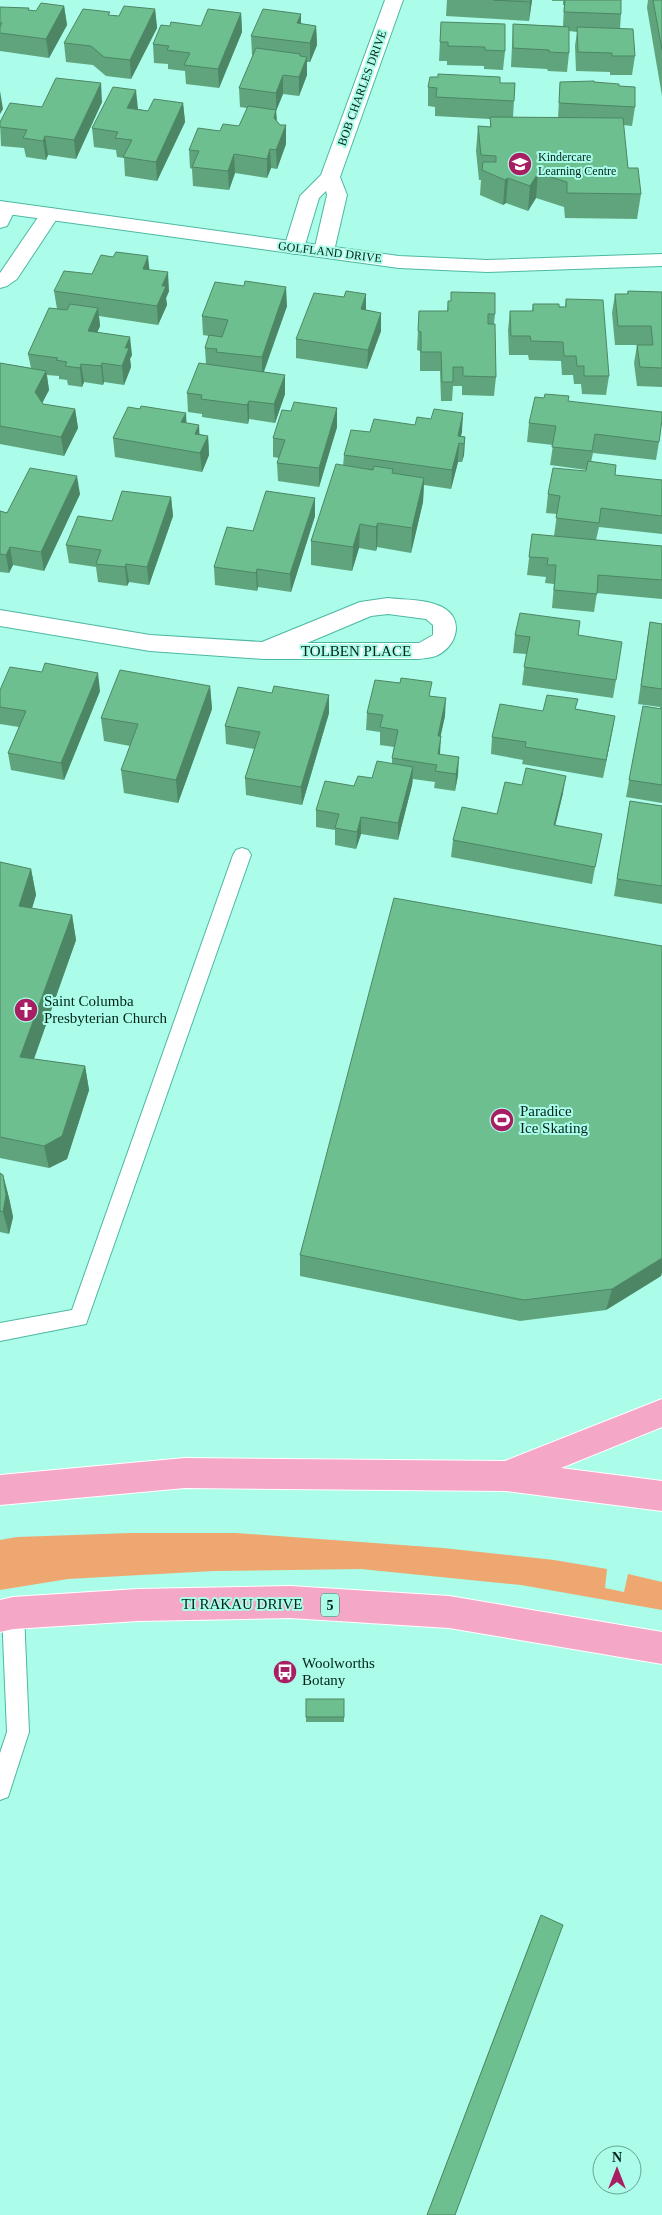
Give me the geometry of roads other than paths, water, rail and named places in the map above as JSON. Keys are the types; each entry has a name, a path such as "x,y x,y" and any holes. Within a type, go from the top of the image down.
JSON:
{"main road":[{"path":"506,1476 662,1413"},
{"path":"0,1490 185,1473 506,1476 662,1496"},
{"name":"TI RAKAU DRIVE","path":"7,1615 138,1605 290,1602 449,1612 660,1649"}],"street":[{"path":"373,0 394,0"},
{"name":"BOB CHARLES DRIVE","path":"294,248 310,196 330,176 394,0"},
{"path":"324,251 337,195 330,176"},
{"name":"GOLFLAND DRIVE","path":"2,212 50,214 399,262 487,266 662,260"},
{"path":"0,282 10,275 50,214"},
{"name":"TOLBEN PLACE","path":"0,618 150,643 264,651 418,652 430,649 444,638 445,624 438,615 431,611 388,606 368,608 264,651"}],"lane":[{"path":"0,1332 78,1318 242,855"},
{"path":"0,1789 18,1732 7,1615"}],"place":[{"name":"Kindercare Learning Centre","path":"520,164"},
{"name":"Saint Columba Presbyterian Church","path":"26,1010"},
{"name":"Paradice Ice Skating","path":"502,1120"},
{"name":"Woolworths Botany","path":"285,1672"}]}
